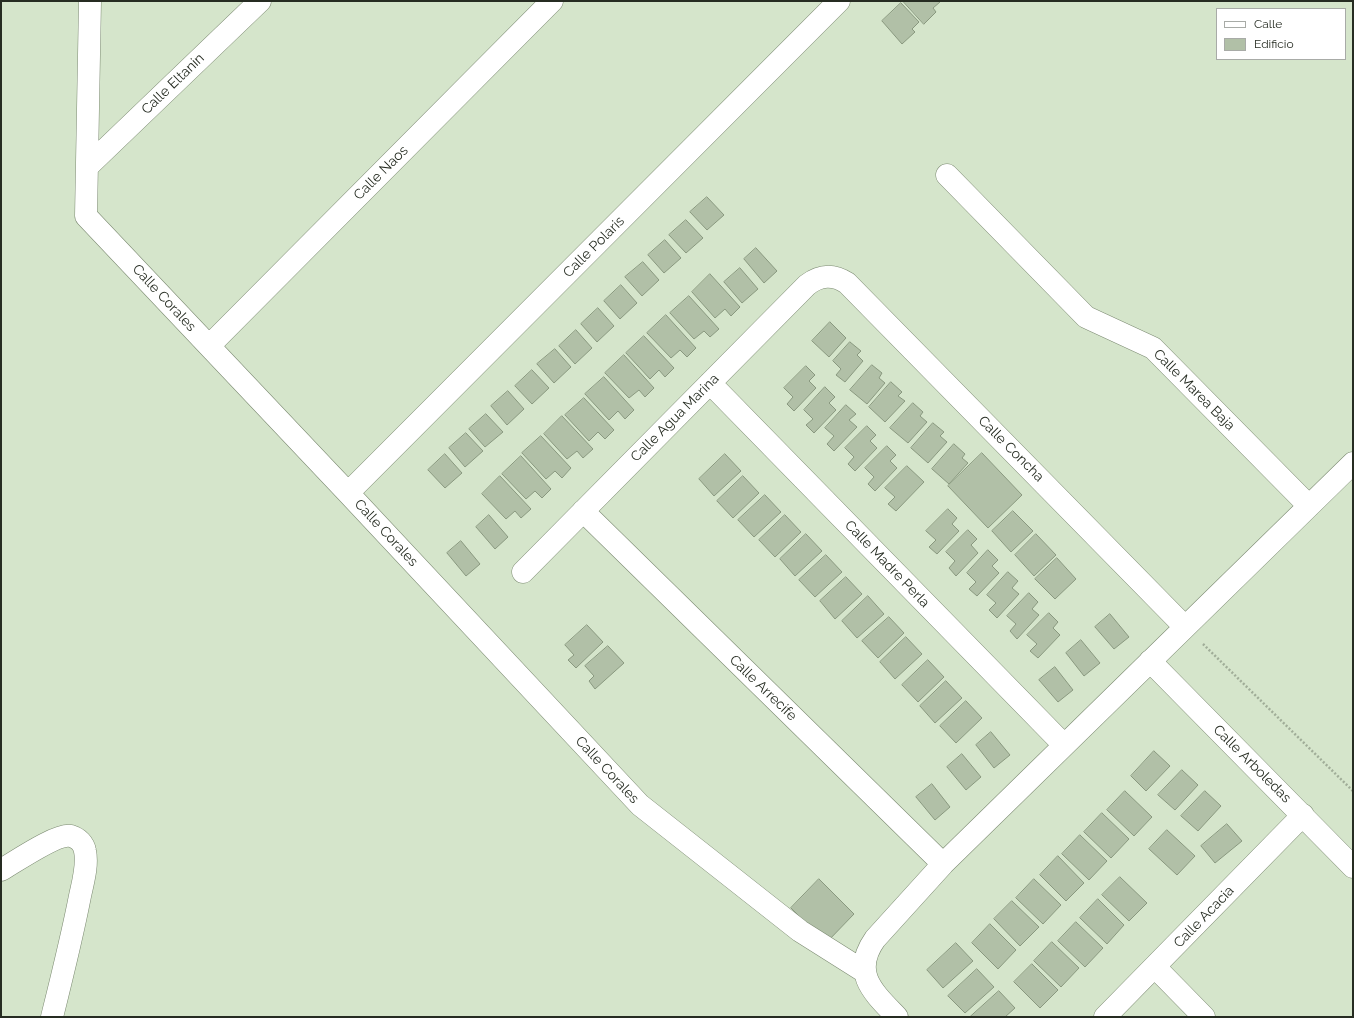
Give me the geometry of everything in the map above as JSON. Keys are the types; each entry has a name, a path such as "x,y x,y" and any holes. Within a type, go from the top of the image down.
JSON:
{"street":[{"name":"Calle Corales","path":"90,1 86,216 640,805 800,931 865,972"},
{"name":"Calle Eltanin","path":"87,167 260,1"},
{"name":"Calle Naos","path":"209,346 552,1"},
{"name":"Calle Polaris","path":"348,493 839,1"},
{"name":"Calle Marea Baja","path":"947,175 1086,318 1154,348 1309,506"},
{"name":"Calle Agua Marina","path":"523,572 807,285 827,276 834,277"},
{"name":"Calle Concha","path":"834,277 847,283 1185,627"},
{"name":"Calle Madre Perla","path":"710,383 1064,745"},
{"path":"897,1017 871,989 866,979 866,957 868,950 875,939 943,864 1353,463"},
{"name":"Calle Arrecife","path":"583,512 943,864"},
{"name":"Calle Arboledas","path":"1150,661 1353,867"},
{"name":"Calle Acacia","path":"1105,1017 1303,815"},
{"path":"1,870 49,842 64,836 70,836 79,840 85,850 86,858 84,878 73,934 52,1017"},
{"path":"1155,967 1204,1017"}],"path":[{"path":"1185,627 1353,790"}],"building":[{"path":"903,1 940,2 933,8 936,12 924,24"},
{"path":"901,3 919,22 912,29 915,32 902,44 882,21"},
{"path":"707,197 724,215 707,230 690,212"},
{"path":"686,220 703,238 686,253 669,235"},
{"path":"665,240 681,258 664,273 648,255"},
{"path":"756,248 777,271 764,283 744,259"},
{"path":"643,262 659,280 642,296 625,277"},
{"path":"740,268 758,289 742,303 724,282"},
{"path":"710,274 740,307 731,316 725,309 715,318 692,292"},
{"path":"621,285 637,303 620,319 604,301"},
{"path":"689,296 719,329 710,337 704,331 694,339 670,313"},
{"path":"598,308 614,326 597,342 581,324"},
{"path":"666,315 696,348 687,357 680,350 671,358 647,333"},
{"path":"830,322 846,338 829,357 812,341"},
{"path":"576,330 592,348 575,364 559,346"},
{"path":"644,336 674,368 665,377 659,370 650,379 626,353"},
{"path":"850,342 861,351 857,355 863,361 845,382 836,375 841,369 833,361"},
{"path":"555,349 571,367 554,383 537,364"},
{"path":"624,355 654,388 645,397 639,390 629,398 605,373"},
{"path":"872,365 882,373 879,378 885,383 867,404 850,390"},
{"path":"806,366 815,375 809,381 816,388 794,411 787,404 793,397 784,388"},
{"path":"532,370 549,388 532,404 515,386"},
{"path":"604,377 634,410 625,419 618,411 609,420 585,394"},
{"path":"891,382 902,392 898,396 905,401 885,422 869,407"},
{"path":"825,387 835,397 829,403 836,410 814,433 806,425 813,419 804,410"},
{"path":"508,391 524,409 507,425 491,406"},
{"path":"584,398 614,430 605,439 598,432 589,441 565,415"},
{"path":"913,403 923,412 920,416 927,422 908,443 890,428"},
{"path":"846,405 856,414 849,420 857,427 834,451 827,444 834,436 825,428"},
{"path":"486,414 503,432 485,447 469,429"},
{"path":"562,416 593,449 583,458 577,451 567,459 544,434"},
{"path":"933,423 944,432 940,436 947,442 928,463 911,448"},
{"path":"867,426 876,435 870,441 877,448 855,471 848,464 854,457 845,448"},
{"path":"466,433 483,451 465,467 449,448"},
{"path":"541,436 571,468 562,478 555,471 546,479 522,453"},
{"path":"954,444 965,454 962,458 968,463 949,484 932,469"},
{"path":"887,446 896,455 890,461 897,468 875,491 868,484 874,477 865,468"},
{"path":"982,453 1022,495 988,528 948,486"},
{"path":"445,454 462,473 445,488 428,470"},
{"path":"725,454 741,471 714,496 699,479"},
{"path":"521,456 551,489 542,498 535,491 526,499 502,474"},
{"path":"907,466 924,482 896,511 888,504 895,497 885,488"},
{"path":"500,476 531,509 521,518 515,511 506,519 482,494"},
{"path":"743,476 759,493 733,518 717,501"},
{"path":"765,495 781,512 754,537 738,520"},
{"path":"948,509 957,518 952,524 959,531 937,554 929,547 936,540 926,531"},
{"path":"1013,511 1033,531 1011,552 992,531"},
{"path":"489,515 508,537 495,549 476,527"},
{"path":"785,515 801,532 775,557 759,540"},
{"path":"968,530 977,539 971,545 978,553 956,576 949,568 955,561 946,552"},
{"path":"806,534 822,551 795,576 780,559"},
{"path":"1036,534 1056,555 1034,576 1015,555"},
{"path":"461,541 480,564 466,576 447,553"},
{"path":"988,550 998,560 992,566 999,573 977,596 969,589 976,582 967,573"},
{"path":"826,555 842,572 815,597 799,580"},
{"path":"1057,558 1076,579 1055,599 1035,579"},
{"path":"1008,572 1018,581 1012,588 1019,594 997,618 989,610 996,603 987,595"},
{"path":"846,577 862,594 835,619 820,601"},
{"path":"1029,593 1038,602 1032,609 1039,615 1017,639 1010,631 1016,624 1007,616"},
{"path":"868,596 884,614 857,638 842,621"},
{"path":"1049,613 1058,622 1053,628 1060,635 1038,658 1030,651 1037,644 1027,635"},
{"path":"1110,614 1129,637 1114,649 1095,627"},
{"path":"889,617 904,633 878,658 862,641"},
{"path":"587,625 603,642 576,668 568,660 574,655 565,645"},
{"path":"906,637 922,654 895,679 880,662"},
{"path":"1081,640 1100,663 1084,676 1066,653"},
{"path":"608,646 624,663 595,689 589,681 594,676 585,666"},
{"path":"928,660 944,677 918,702 902,685"},
{"path":"1055,667 1073,690 1058,702 1039,680"},
{"path":"946,681 962,698 935,723 920,706"},
{"path":"966,701 982,718 956,743 940,726"},
{"path":"991,732 1010,755 994,768 976,745"},
{"path":"1154,751 1170,766 1146,791 1131,776"},
{"path":"962,754 981,777 966,790 947,767"},
{"path":"1182,770 1198,785 1175,810 1158,795"},
{"path":"932,784 950,807 935,820 916,797"},
{"path":"1125,791 1152,817 1134,836 1107,810"},
{"path":"1205,791 1221,806 1198,831 1181,816"},
{"path":"1102,813 1129,839 1111,858 1084,832"},
{"path":"1227,824 1242,841 1215,863 1201,846"},
{"path":"1167,830 1195,856 1177,875 1149,849"},
{"path":"1080,835 1107,861 1089,880 1062,854"},
{"path":"1058,856 1084,883 1066,901 1040,875"},
{"path":"1120,877 1147,903 1129,921 1102,895"},
{"path":"819,879 854,914 826,943 791,908"},
{"path":"1034,879 1061,905 1043,924 1016,898"},
{"path":"1098,899 1124,925 1107,944 1080,918"},
{"path":"1012,901 1039,927 1020,946 994,919"},
{"path":"1076,922 1103,948 1085,967 1058,941"},
{"path":"990,924 1016,950 998,969 972,943"},
{"path":"1052,942 1079,968 1061,987 1034,961"},
{"path":"956,943 973,961 943,988 927,970"},
{"path":"1032,964 1058,990 1040,1008 1014,982"},
{"path":"977,969 994,987 965,1013 948,996"},
{"path":"999,991 1015,1008 1005,1017 970,1017"}]}
